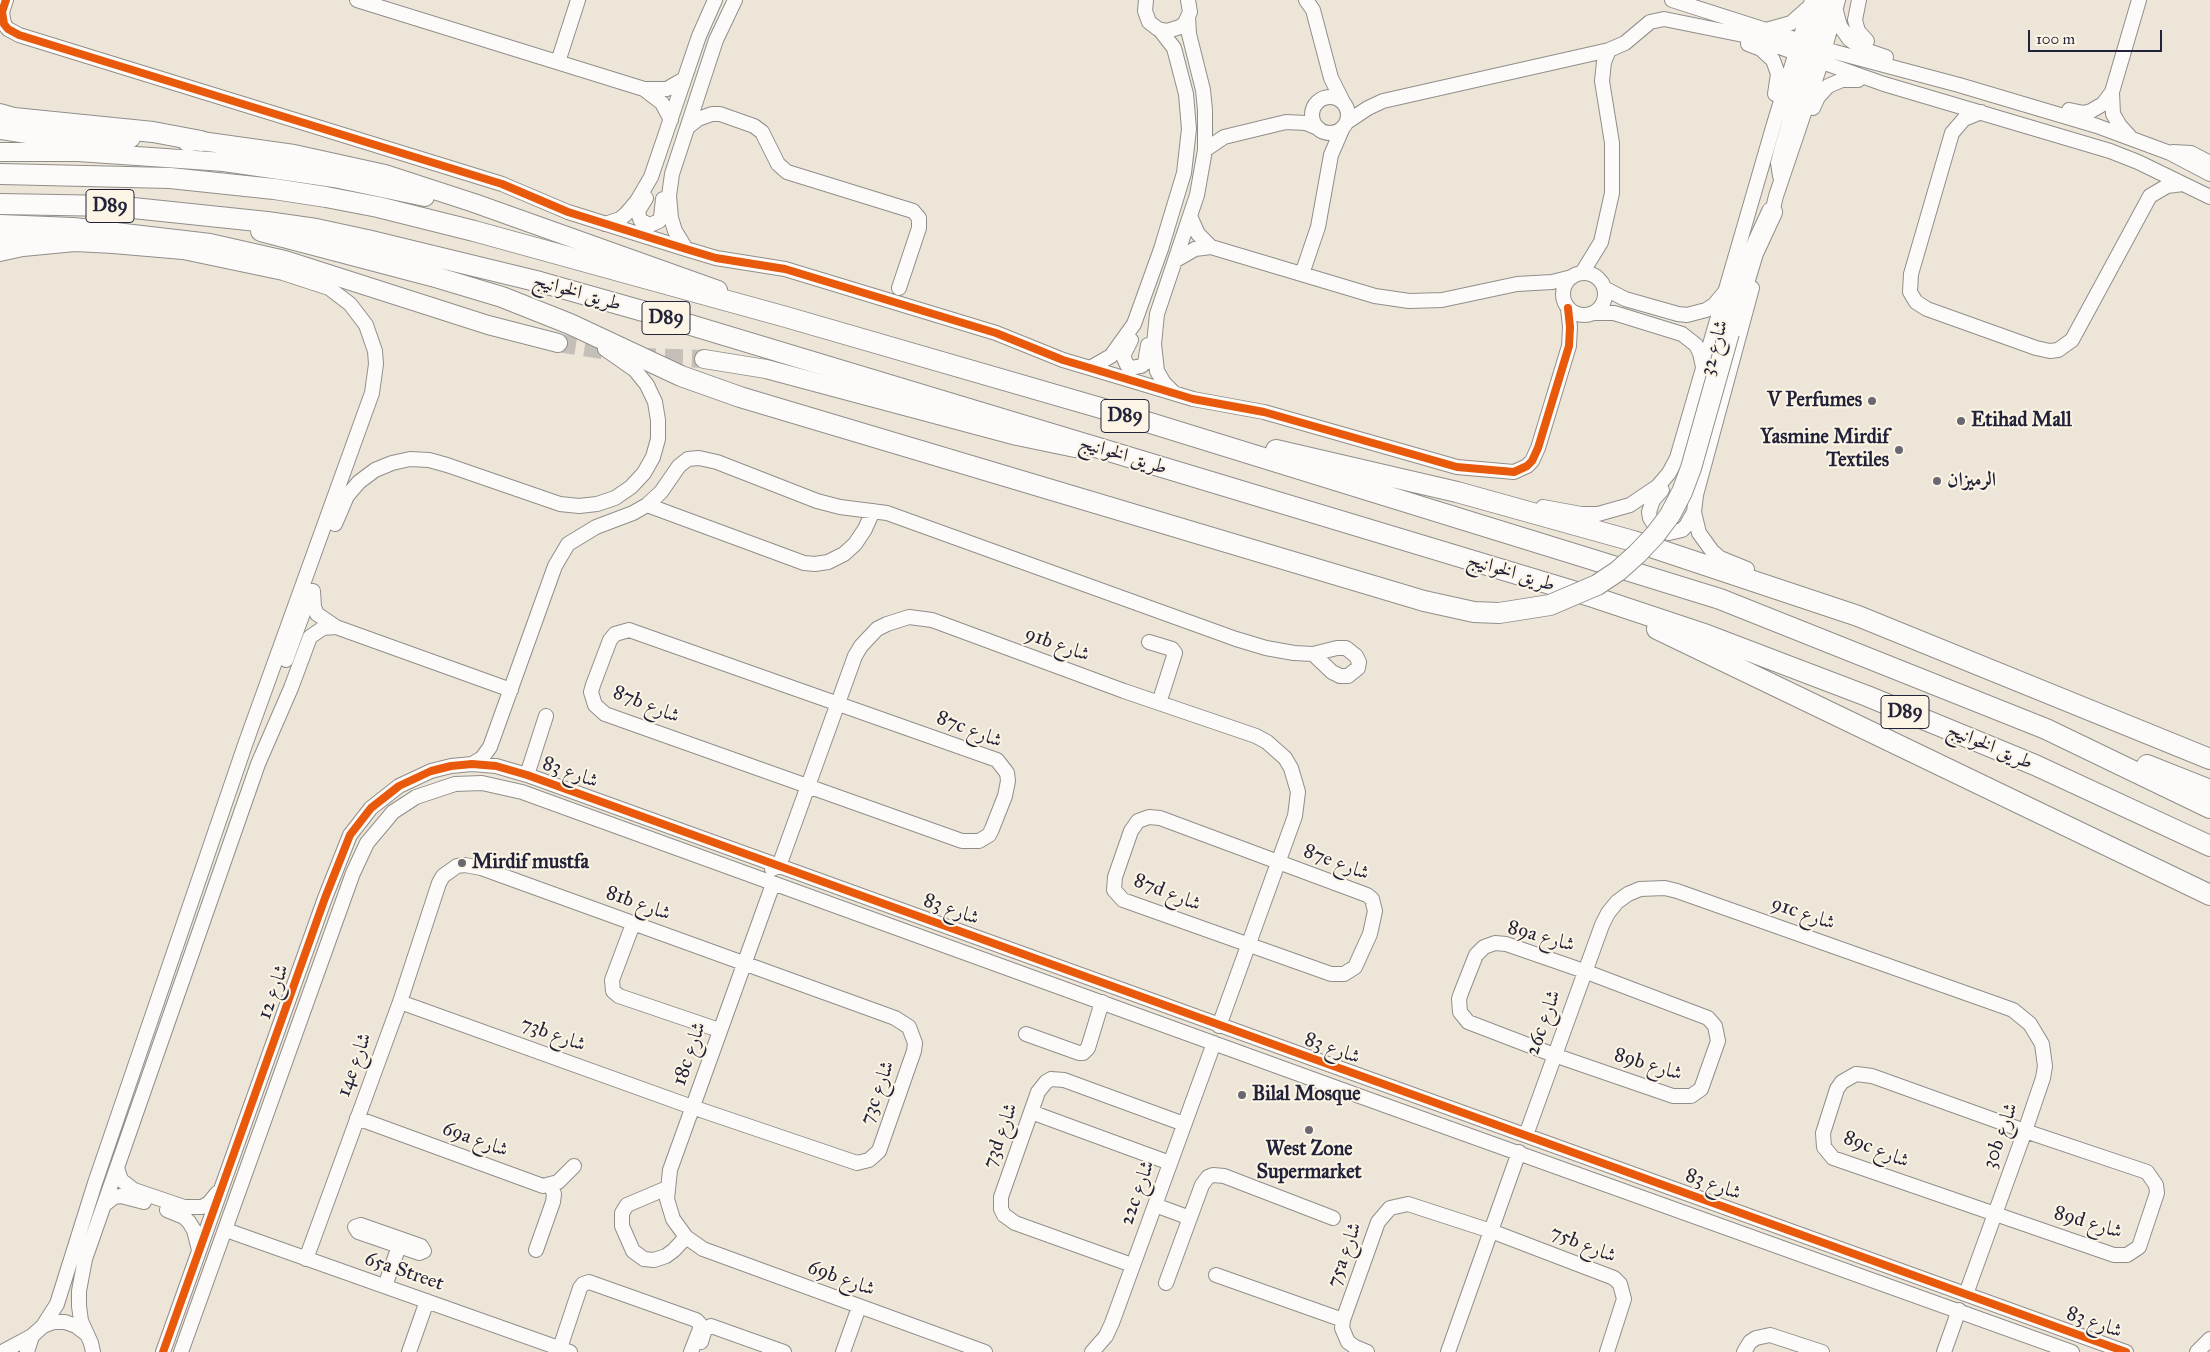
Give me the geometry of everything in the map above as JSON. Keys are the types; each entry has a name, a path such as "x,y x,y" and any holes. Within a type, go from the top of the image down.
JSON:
{"highway":[{"path":"0,114 14,118 153,132 201,141"},
{"name":"طريق الخوانيج","path":"0,174 170,178 274,188 326,197 378,207 474,230 786,317 1118,413 1720,599 2046,729 2210,808"},
{"name":"طريق الخوانيج","path":"0,204 114,206 316,229 540,282 992,415 1105,451 1593,597 1707,635 1867,696 2035,765 2210,846"},
{"path":"218,218 282,238 467,286 536,309 653,364 725,392 1424,601 1474,612 1499,613 1550,605 1597,585 1638,554 1665,522 1682,492 1691,468 1753,253 1772,212"},
{"path":"5,238 94,230"},
{"path":"1118,413 1457,492 1633,541 1858,616 2210,759"},
{"path":"1593,597 2210,895"},
{"path":"2046,729 2106,749 2210,790"},
{"path":"2083,835 2098,837 2136,849 2210,882"}],"main road":[{"path":"0,130 40,136 201,141 294,154 385,174 474,203 664,270 786,317"},
{"path":"0,152 126,154 279,169 384,188 518,220"},
{"path":"0,224 51,225 210,243 285,260 488,325 558,343"},
{"path":"704,359 766,369 1038,442 1082,450 1105,451"}],"street":[{"path":"6,0 2,12 4,24 8,29 19,35 502,184 568,212 605,224 716,258 785,269 1009,337 1052,356 1175,393 1205,401 1264,412 1457,467 1514,472 1527,466 1532,461 1538,448 1569,346 1570,327 1563,290 1577,275 1601,242"},
{"path":"357,0 644,89 666,89 684,79"},
{"path":"558,62 578,0"},
{"path":"605,224 620,219 631,208 647,186 655,169 705,20 715,0"},
{"path":"655,169 652,185 638,211 641,221 645,224 655,224 661,217 664,196 719,33 735,0"},
{"path":"1145,1 1145,11 1149,22 1160,30 1174,48 1182,74 1188,114 1188,144 1179,193 1140,309 1134,334 1123,356 1127,365 1131,368 1136,368 1145,363 1151,333 1197,195 1205,150 1204,96 1189,34 1188,17 1190,6 1188,0"},
{"path":"1672,0 1766,30 1808,49 1821,63 1884,84 2110,151 2138,162 2210,197"},
{"path":"1781,181 1778,169 1779,157 1808,49 1825,0"},
{"path":"1858,0 1855,20 1858,31 1866,42"},
{"path":"2131,138 2120,126 2113,114 2112,92 2139,0"},
{"path":"1302,274 1318,227 1329,162 1336,140 1345,125 1348,111 1331,78 1310,3"},
{"path":"1766,30 1791,23 1811,3"},
{"name":"شارع 32","path":"1808,49 1811,3"},
{"path":"1837,5 1840,26 1856,45 1906,65 1925,76"},
{"name":"شارع 32","path":"1457,492 1503,497 1581,514 1598,514 1614,511 1645,497 1669,473 1677,458 1704,370 1774,124 1808,49 1837,5"},
{"path":"1160,30 1167,31 1180,28 1188,17"},
{"path":"1205,150 1224,137 1286,122 1306,123 1332,133 1368,108 1383,102 1609,50 1625,43 1643,26 1656,20 1671,20 1925,76 2027,105 2131,138 2170,153 2210,174"},
{"path":"1711,28 1727,37 1762,49 1773,60 1778,74 1772,107 1774,124"},
{"path":"1569,346 1593,314 1603,305 1601,242 1610,210 1614,176 1612,143 1602,81 1604,62 1609,50"},
{"path":"1578,58 1595,69 1602,81"},
{"path":"1326,60 1312,118 1326,141 1329,162"},
{"name":"شارع 32","path":"1821,63 1772,212 1698,485 1694,512 1699,534 1704,543 1720,558 1817,594 1858,616"},
{"path":"1795,141 1806,128 1818,97 1828,86 1835,82 1850,79 1884,84"},
{"path":"702,85 710,103 720,114 758,129 778,164 787,172 908,209 916,214 919,218 919,228 899,288"},
{"path":"644,89 662,103 671,120"},
{"path":"2027,105 2048,106 2084,112 2103,104 2112,92"},
{"path":"1317,102 1327,97 1333,97 1343,102"},
{"path":"1936,99 1949,114 1952,133"},
{"path":"1981,112 1964,119 1952,133 1911,274 1910,292 1916,302 1927,309 2036,348 2050,351 2058,350 2072,340 2150,196 2167,186 2187,185"},
{"path":"688,127 704,116 720,114"},
{"path":"2170,153 2191,153 2210,162"},
{"path":"2138,162 2149,177 2150,196"},
{"path":"672,174 669,196 671,218 675,232 686,249"},
{"path":"1190,216 1198,234 1211,247"},
{"path":"0,254 23,249 75,244 148,248 217,258 283,273 329,288 350,304 366,325 375,350 376,364 372,393 246,742 238,770 95,1183 57,1304 43,1326 32,1336 2,1352"},
{"path":"1176,260 1195,249 1211,247 1375,296 1409,301 1442,300 1517,284 1577,275 1593,275 1619,297 1687,315 1697,313 1714,305 1726,290"},
{"path":"1532,283 1549,290 1578,315 1614,313 1682,334 1700,352 1704,370"},
{"path":"1090,368 1106,361 1116,351 1130,331 1140,309"},
{"path":"1157,314 1154,344 1155,364 1160,377 1175,393"},
{"path":"238,770 263,720 339,512 347,496 367,476 392,463 410,459 429,460 560,504 579,506 597,504 615,498 631,487 648,465 658,439 658,420 654,402 647,385 635,370 570,324"},
{"path":"472,764 482,758 490,747 555,566 568,544 596,527 633,513 647,505 688,459 699,458 717,462 840,507 887,513 903,518 1236,640 1266,648 1313,654"},
{"path":"1677,458 1668,481 1650,506 1650,518 1657,529 1676,533 1686,526 1694,512"},
{"path":"647,505 804,562 815,564 828,562 844,554 855,544 865,529 873,511"},
{"path":"315,580 312,597 317,614 336,626 511,690"},
{"name":"91b شارع","path":"838,704 855,656 868,637 882,626 898,620 921,618 932,620 1159,703 1256,736 1267,742 1285,758 1291,768 1297,786 1298,804 1279,862"},
{"path":"93,1352 91,1343 85,1333 79,1306 80,1282 85,1258 258,764 291,688 306,645 316,632 323,628 336,626"},
{"name":"87b شارع","path":"808,787 599,710 595,705 591,692 606,646 615,634 630,630 637,631 838,704"},
{"path":"1149,642 1172,649 1175,653 1159,703"},
{"path":"699,856 700,850 705,849 765,870 779,866 838,704"},
{"name":"87c شارع","path":"808,787 968,843 979,841 989,835 1002,803 1008,781 1003,766 997,760 838,704"},
{"path":"527,774 546,716"},
{"path":"490,747 494,756 508,769"},
{"name":"شارع 12","path":"163,1352 286,1006 341,854 350,835 363,817 380,800 409,780 441,768 472,764 508,769 527,774"},
{"name":"شارع 83","path":"527,774 1219,1026 2126,1352"},
{"name":"شارع 12","path":"181,1352 360,855 379,826 404,804 441,787 482,783 522,792"},
{"name":"شارع 83","path":"522,792 2072,1352"},
{"name":"87d شارع","path":"1248,946 1120,898 1114,890 1114,881 1129,836 1138,821 1155,817 1279,862"},
{"path":"1219,1026 1279,862"},
{"name":"87e شارع","path":"1248,946 1338,975 1355,967 1367,943 1375,911 1372,899 1367,895 1279,862"},
{"name":"81b شارع","path":"439,883 444,876 457,866 473,866 744,963"},
{"name":"14e شارع","path":"306,1258 400,1002 439,883"},
{"name":"18c شارع","path":"686,1237 679,1229 669,1209 667,1188 670,1170 773,884"},
{"name":"91c شارع","path":"1602,925 1612,908 1628,894 1646,888 1665,888 2002,1006"},
{"path":"633,924 612,980 613,991 618,996 720,1030"},
{"name":"26c شارع","path":"1526,1135 1584,970 1602,925"},
{"name":"89a شارع","path":"1554,1055 1468,1022 1460,1012 1459,999 1461,993 1476,955 1484,947 1495,943 1506,944 1584,970"},
{"name":"73c شارع","path":"692,1107 850,1162 856,1163 869,1160 879,1150 914,1051 915,1043 909,1027 895,1018 744,963"},
{"name":"89b شارع","path":"1554,1055 1679,1098 1697,1093 1704,1084 1718,1041 1716,1026 1708,1018 1584,970"},
{"name":"73b شارع","path":"400,1002 692,1107"},
{"path":"1026,1034 1083,1053 1088,1048 1102,1002"},
{"path":"286,1006 288,1024 280,1055 281,1059 286,1062"},
{"name":"30b شارع","path":"1966,1294 2043,1078 2044,1055 2042,1044 2030,1024 2022,1016 2002,1006"},
{"name":"22c شارع","path":"1092,1352 1106,1336 1112,1323 1214,1043"},
{"name":"89c شارع","path":"1994,1214 1834,1158 1824,1147 1822,1140 1837,1089 1848,1077 1864,1074 2025,1131"},
{"name":"73d شارع","path":"1132,1265 1014,1222 1004,1215 1001,1209 1001,1196 1031,1112 1041,1086 1051,1079 1058,1078 1184,1124"},
{"path":"245,1172 246,1149 260,1108 259,1104 253,1101"},
{"path":"1031,1112 1170,1163"},
{"name":"69a شارع","path":"357,1118 539,1185 551,1186"},
{"name":"89d شارع","path":"1994,1214 2114,1255 2121,1256 2134,1252 2142,1242 2157,1193 2156,1185 2147,1172 2025,1131"},
{"path":"1448,1352 1519,1152"},
{"path":"536,1250 553,1202 554,1194 551,1186 561,1180 574,1166"},
{"path":"117,1168 121,1180 126,1186 184,1207 202,1207 209,1203 222,1186"},
{"path":"1166,1283 1204,1181 1208,1177 1218,1175 1333,1218"},
{"path":"667,1188 627,1205 622,1213 622,1226 633,1251 644,1259 654,1260 666,1256 686,1237"},
{"path":"104,1205 114,1197 121,1196 177,1213 189,1222 194,1230 200,1250"},
{"name":"75a شارع","path":"1367,1352 1348,1342 1342,1328 1343,1320 1378,1222 1390,1208 1408,1204 1491,1231"},
{"path":"1155,1205 1190,1218"},
{"name":"65a Street","path":"226,1230 565,1350"},
{"name":"75b شارع","path":"1491,1231 1614,1278 1620,1284 1624,1299 1607,1352"},
{"name":"69b شارع","path":"686,1237 703,1250 985,1352"},
{"path":"1769,1243 1784,1241 1840,1259 1845,1256 1843,1250"},
{"path":"385,1286 398,1246"},
{"path":"1216,1275 1343,1320"},
{"path":"565,1350 580,1288 583,1284 589,1282 696,1320 700,1324 700,1329 691,1352"},
{"path":"409,1352 427,1301"},
{"path":"843,1352 859,1307"},
{"path":"1944,1352 1959,1310"},
{"path":"43,1326 54,1322 65,1322 76,1326 85,1333"},
{"path":"697,1352 705,1329 711,1326 784,1352"},
{"path":"1744,1352 1756,1338 1770,1335 1822,1352"},
{"path":"27,1352 32,1336"},
{"path":"2197,1352 2210,1339"}],"tunnel":[{"path":"558,343 645,357 704,359"}],"cycle path":[{"path":"6,0 2,12 4,24 8,29 19,35 502,184 568,212 716,258 785,269 996,333 1063,360 1193,399 1264,412 1457,467 1514,472 1527,466 1532,461 1538,448 1569,346 1568,308"},
{"path":"163,1352 325,898 350,835 371,808 399,786 431,771 451,766 472,764 496,766 527,775 2126,1352"}],"place":[{"name":"V Perfumes","path":"1872,401"},
{"name":"Etihad Mall","path":"1961,421"},
{"name":"Yasmine Mirdif Textiles","path":"1899,450"},
{"name":"الرميزان","path":"1937,481"},
{"name":"Mirdif mustfa","path":"462,863"},
{"name":"Bilal Mosque","path":"1242,1095"},
{"name":"West Zone Supermarket","path":"1309,1130"}]}
